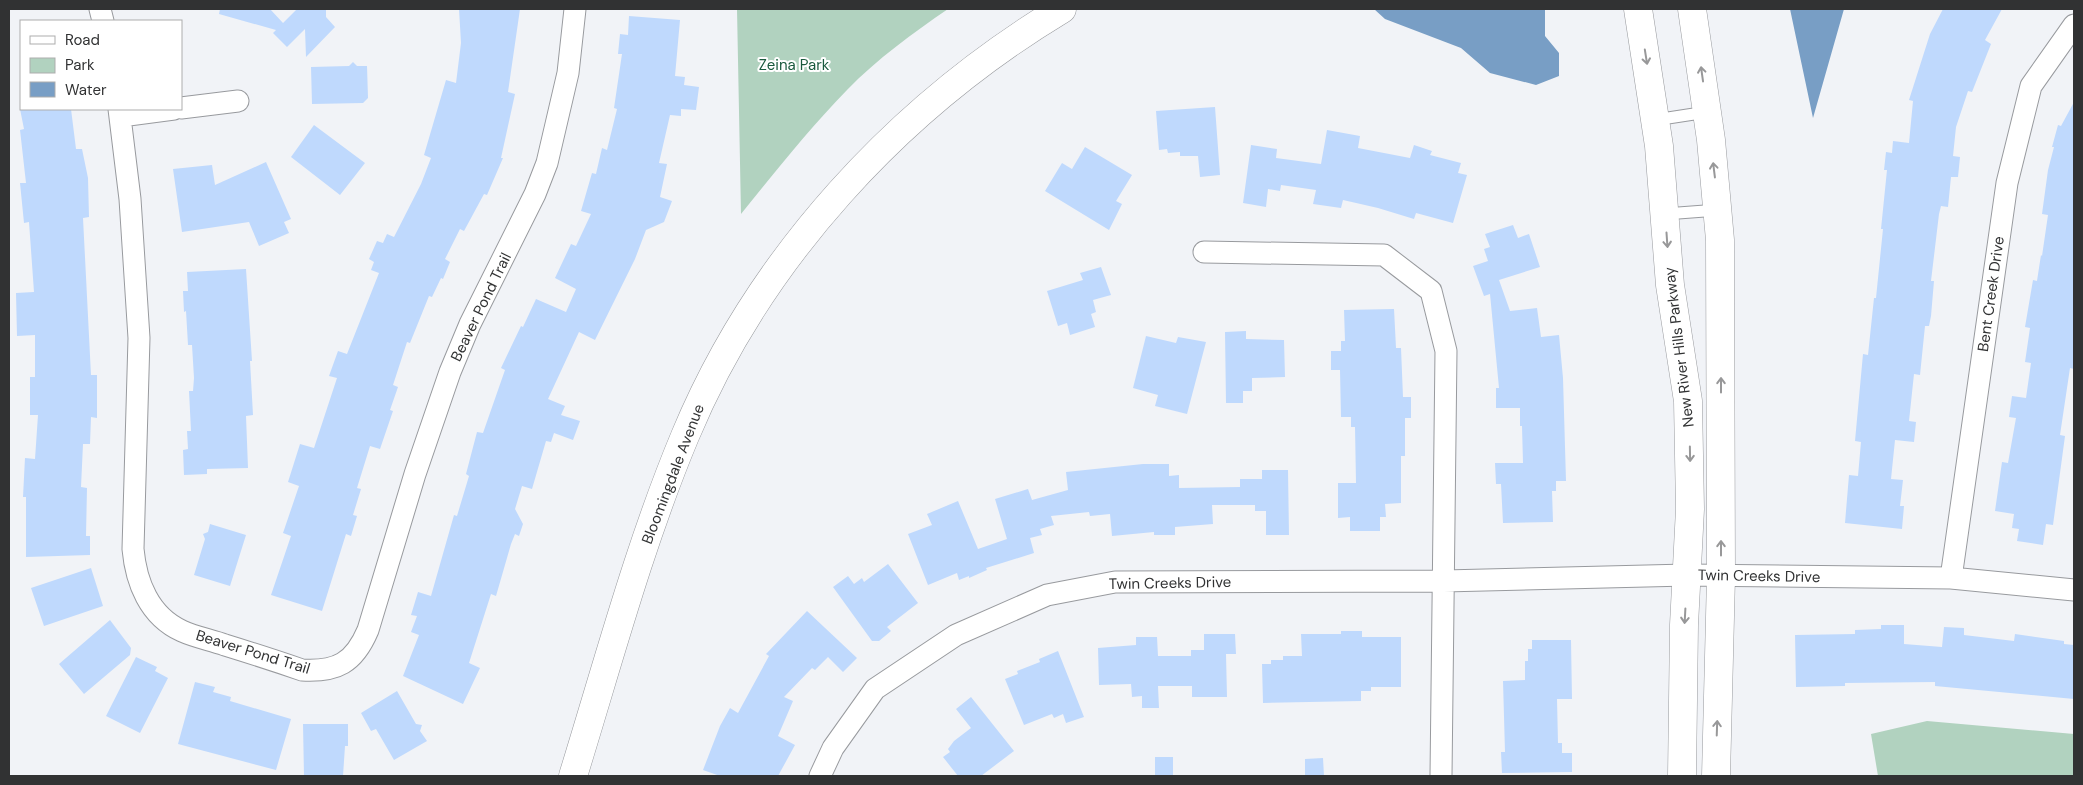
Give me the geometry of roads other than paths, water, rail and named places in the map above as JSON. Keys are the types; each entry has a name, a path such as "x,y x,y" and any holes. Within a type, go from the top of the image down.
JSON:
{"street":[{"name":"Beaver Pond Trail","path":"120,112 137,282 139,391 133,549 134,568 140,587 150,604 163,618 180,630 302,670 318,671 335,667 350,660 360,648 364,639 415,474 450,372 470,324 535,194 547,164 568,73 575,9"},
{"name":"Bloomingdale Avenue","path":"573,776 634,579 675,460 709,385 752,309 817,219 896,135 960,79 1013,40 1062,9"},
{"name":"New River Hills Parkway","path":"1638,9 1655,120 1670,285 1688,401 1690,509 1682,776"},
{"path":"1692,9 1707,112 1718,210 1720,250 1721,577 1716,776"},
{"name":"Bent Creek Drive","path":"1951,578 2007,183 2032,86 2074,25"},
{"path":"182,108 238,100"},
{"path":"120,112 156,110"},
{"path":"1204,252 1384,255 1431,291 1446,351 1441,776"},
{"name":"Twin Creeks Drive","path":"820,776 833,748 875,688 956,635 1047,595 1115,582 1444,581 1687,576 1951,578 2074,590"}],"lane":[{"path":"1655,120 1707,112"},
{"path":"1665,214 1718,210"}],"water":[{"path":"1374,9 1545,9 1545,36 1559,53 1559,76 1536,85 1490,73 1461,48 1385,19"},
{"path":"1790,9 1844,9 1813,118"}],"park label":[{"name":"Zeina Park","path":"794,65"}]}
